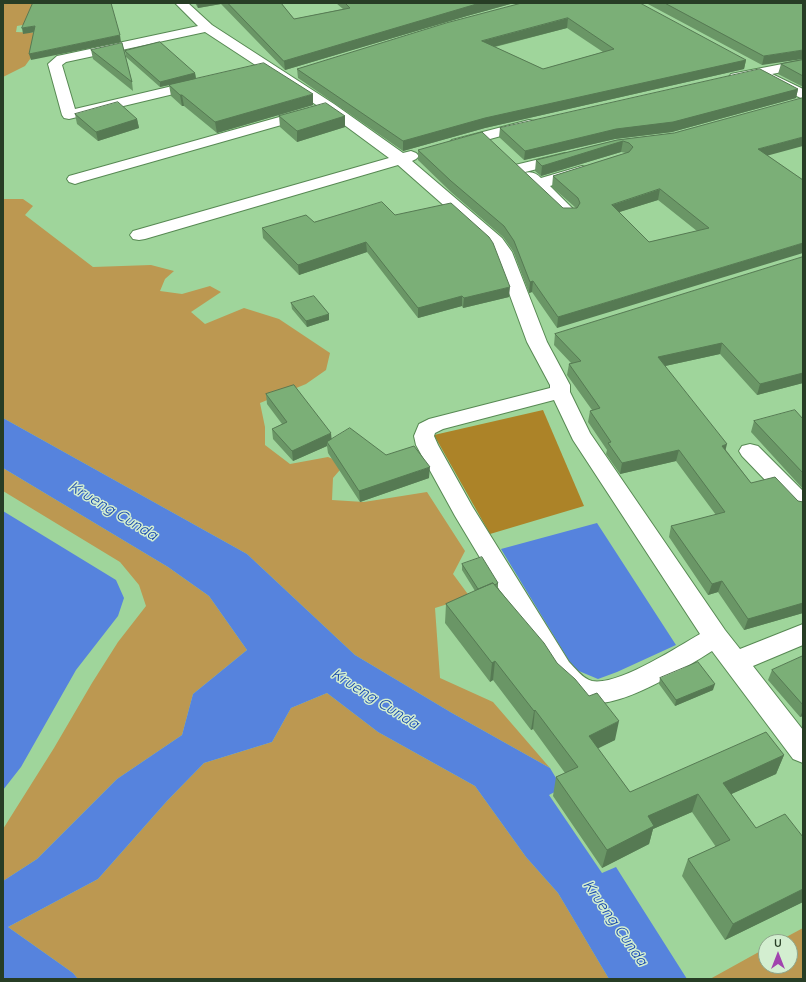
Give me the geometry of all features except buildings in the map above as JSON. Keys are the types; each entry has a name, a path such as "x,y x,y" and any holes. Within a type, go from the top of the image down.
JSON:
{"street":[{"path":"181,3 207,28 260,68 291,74 329,107 401,159 496,242 503,252 545,340 560,385 560,392 580,436 716,637 803,751"},
{"path":"207,28 62,59 55,64 69,115 214,80"},
{"path":"745,64 800,100"},
{"path":"721,80 803,64"},
{"path":"74,179 329,107"},
{"path":"447,146 485,134 546,120"},
{"path":"485,134 569,213"},
{"path":"139,235 424,152"},
{"path":"511,159 582,154"},
{"path":"538,184 598,166"},
{"path":"560,392 436,424 426,429 424,436 427,445 464,510 560,668 574,685 592,692 608,691 628,685 716,637"},
{"path":"750,451 803,505"},
{"path":"736,662 803,634"}],"shaded area":[{"path":"3,3 43,3 28,24 17,26 16,32 40,33 46,37 25,66 3,77"},
{"path":"3,197 4,199 23,199 33,206 25,215 93,267 151,265 174,271 165,279 160,291 182,294 210,286 221,292 191,312 205,324 244,308 279,319 330,353 326,370 306,384 260,403 265,427 265,445 290,464 328,457 345,464 333,478 332,500 364,502 427,492 465,551 453,574 470,597 435,608 440,678 493,702 550,768 452,713 355,655 247,554 3,418"},
{"path":"543,410 584,506 490,534 434,435"},
{"path":"3,468 168,567 209,596 247,650 193,694 182,735 117,779 37,859 3,881 3,829 118,642 146,606 139,585 120,562 3,491"},
{"path":"327,693 378,732 475,786 526,857 558,893 609,979 78,979 73,973 8,927 98,879 167,801 204,763 272,742 291,708"},
{"path":"803,928 803,979 710,979 758,952 758,974 798,974 798,934 792,934"}],"water":[{"name":"Krueng Cunda","path":"3,418 247,554 355,655 452,713 550,768 562,788 549,795 602,873 616,867 687,979 609,979 558,893 526,857 475,786 378,732 327,693 291,708 272,742 204,763 167,801 98,879 8,927 73,973 78,979 3,979 3,881 37,859 117,779 182,735 193,694 247,650 209,596 168,567 3,468"},
{"path":"3,511 116,580 124,598 118,616 76,670 21,767 3,790"},
{"path":"597,523 676,645 598,679 574,669 501,549"}]}
